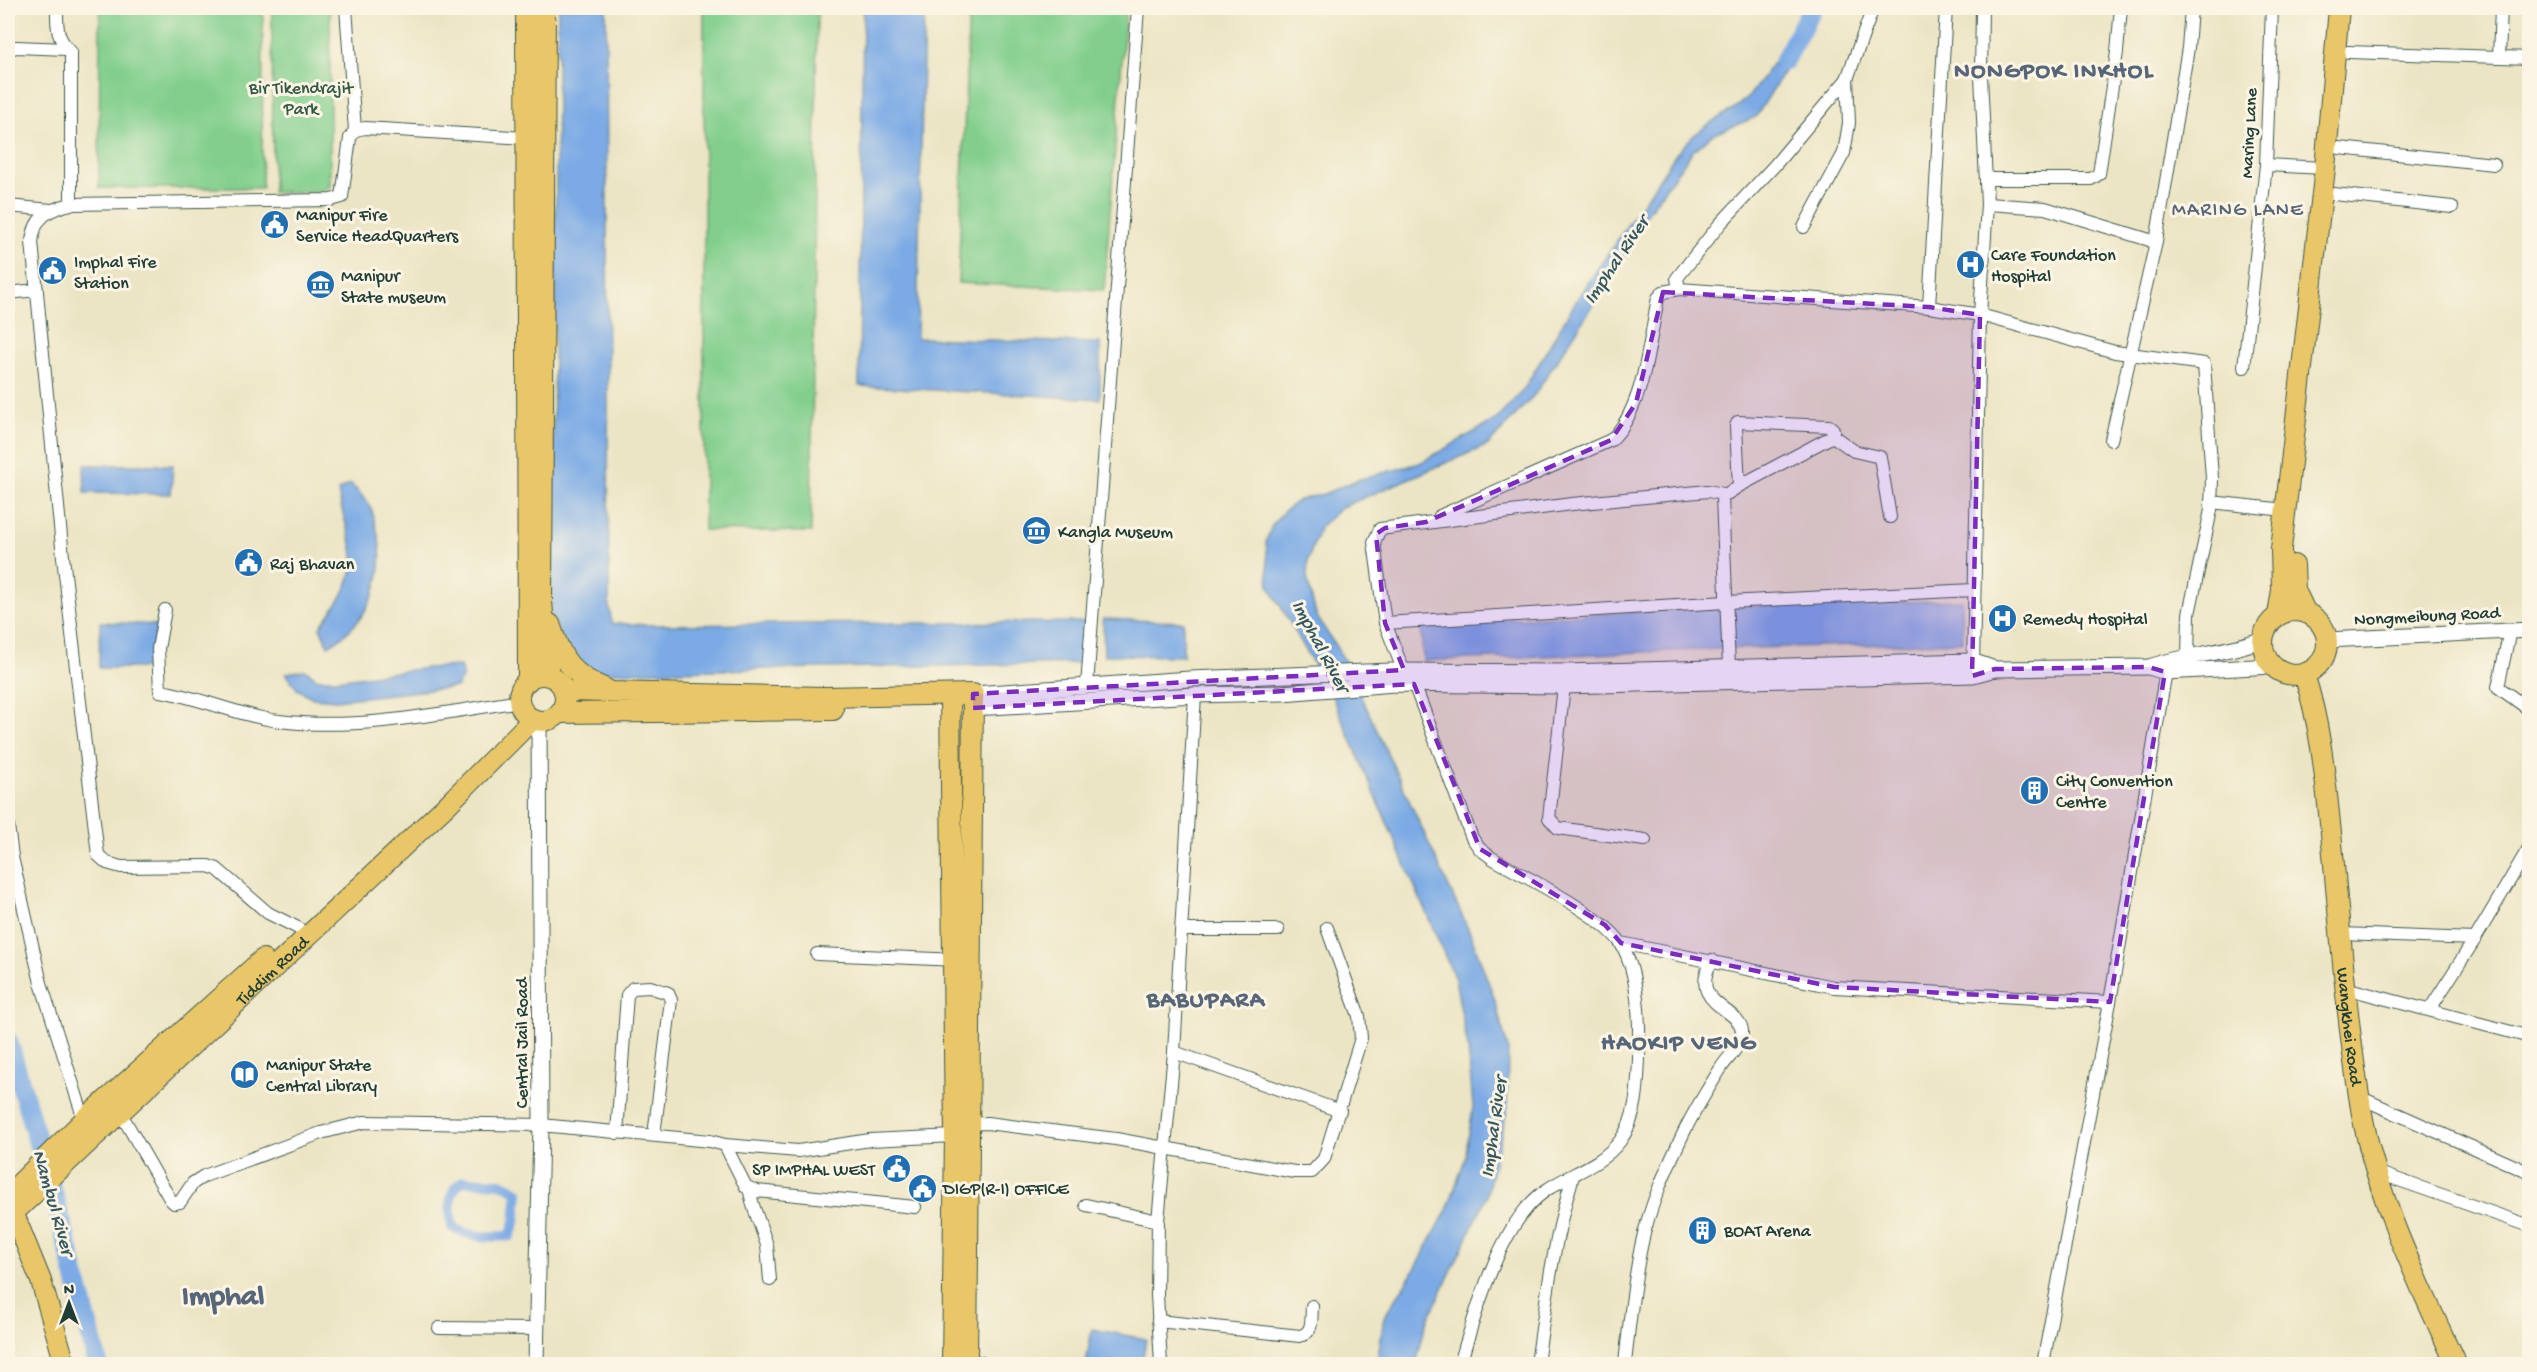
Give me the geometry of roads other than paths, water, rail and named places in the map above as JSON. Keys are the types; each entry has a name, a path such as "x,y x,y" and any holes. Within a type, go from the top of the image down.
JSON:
{"main road":[{"path":"526,8 528,681"},
{"path":"545,8 542,602 549,676"},
{"path":"2278,615 2282,590 2281,549 2325,168 2339,8"},
{"path":"2306,613 2295,590 2294,549 2339,148 2352,8"},
{"path":"542,602 558,649 566,663 586,680 614,692"},
{"path":"2292,611 2306,613 2318,621 2327,640 2322,660 2304,674 2293,675 2282,672 2272,666 2264,654 2263,639 2268,625 2278,615 2292,611"},
{"name":"Wangkhei Road","path":"2304,674 2313,702 2323,750 2345,988 2359,1097 2376,1172 2396,1233 2456,1365"},
{"path":"541,675 549,676 561,685 564,691 564,706 560,713 554,718 529,713 520,693 528,681 541,675"},
{"path":"564,691 950,702"},
{"path":"560,713 973,701 963,855 962,1363"},
{"path":"950,702 963,855"},
{"path":"11,1206 88,1129 302,932 465,769 529,713"},
{"name":"Tiddim Road","path":"88,1129 120,1112 302,932"},
{"path":"65,1365 41,1281 11,1206 24,1180 67,1150"}],"street":[{"path":"57,8 57,34 71,52 71,204"},
{"path":"302,932 268,913 217,869 207,866 122,867 107,863 98,855 63,556 33,231 41,216 51,210 71,204 319,200 342,197 350,138 355,130 346,8"},
{"path":"1087,686 1138,8"},
{"path":"1679,290 1677,278 1847,79 1873,8"},
{"path":"1929,307 1946,8"},
{"path":"1973,668 1980,315 1987,204 1981,75 1982,8"},
{"path":"1986,179 2091,179 2099,174 2117,52 2121,8"},
{"path":"2110,440 2132,355 2156,242 2188,48 2191,8"},
{"name":"Maring Lane","path":"2244,367 2266,165 2272,8"},
{"path":"2499,57 2501,8"},
{"path":"8,50 16,48 67,49"},
{"path":"2348,52 2529,58"},
{"path":"1804,227 1844,153 1849,123 1847,79"},
{"path":"355,130 365,128 526,138"},
{"path":"2339,148 2494,164"},
{"path":"2266,165 2325,168"},
{"path":"2334,194 2452,207"},
{"path":"1987,204 2045,208 2156,242"},
{"path":"8,206 51,210"},
{"path":"8,293 37,290"},
{"path":"1426,522 1611,441 1621,432 1636,403 1658,298 1663,292 1679,290 1929,307 1980,315 2132,355 2202,362 2206,366 2211,502 2189,614 2188,657"},
{"path":"1738,486 1736,426 1738,422 1829,426 1833,429 1833,436"},
{"path":"1729,667 1720,501 1723,494 1833,436"},
{"path":"1833,436 1854,451 1880,457 1890,517"},
{"path":"1460,1365 1476,1308 1509,1235 1532,1201 1545,1191 1608,1155 1621,1140 1632,1115 1638,1075 1636,989 1621,943 1605,925 1480,849 1465,822 1401,678 1385,623 1374,542 1376,534 1385,528 1572,504 1711,491 1723,494"},
{"path":"2211,502 2285,510"},
{"path":"1385,623 1726,602 1974,590"},
{"path":"165,610 158,649 160,691 189,696 205,704 278,721 349,723 529,713"},
{"path":"2510,630 2498,687 2529,710"},
{"name":"Nongmeibung Road","path":"2327,640 2529,630"},
{"path":"2166,666 2188,657 2240,648 2263,639"},
{"path":"2043,1365 2110,1002 2166,666"},
{"path":"973,701 1282,693 1401,678 1729,667 1995,669 2272,666"},
{"path":"973,701 1087,686 1190,679 1401,678 1564,686 1973,668"},
{"path":"1564,686 1549,818 1558,828 1645,840"},
{"path":"1161,1365 1158,1321 1158,1221 1174,1053 1195,695"},
{"name":"Central Jail Road","path":"529,713 541,1125 536,1365"},
{"path":"8,825 9,841 41,983 88,1129"},
{"path":"2430,1009 2475,939 2529,846"},
{"path":"120,1112 174,1203 180,1202 193,1183 204,1176 321,1133 364,1122 541,1125 798,1151 870,1140 1020,1126 1116,1139 1306,1173 1318,1168 1323,1160 1359,1049 1361,1028 1359,1016 1327,928"},
{"path":"1182,930 1278,930"},
{"path":"2341,934 2475,939"},
{"path":"1621,943 1834,987 2110,1002"},
{"path":"817,954 962,960"},
{"path":"1625,1365 1641,1245 1654,1201 1689,1123 1742,1035 1739,1023 1713,1001 1705,990 1704,980 1712,960"},
{"path":"617,1132 627,995 633,988 650,987 668,993 671,1000 654,1135"},
{"path":"2345,988 2529,1037"},
{"path":"1174,1053 1340,1111"},
{"path":"2359,1097 2529,1173"},
{"path":"725,1144 746,1187 757,1191 915,1207"},
{"path":"2376,1172 2529,1226"},
{"path":"1537,1365 1549,1275 1560,1218 1573,1176"},
{"path":"749,1188 767,1245 770,1280"},
{"path":"1086,1205 1158,1221"},
{"path":"1158,1321 1300,1336 1305,1335 1310,1329 1312,1306"},
{"path":"439,1328 537,1329"},
{"path":"962,1363 986,1365"}],"water":[{"path":"558,8 606,8 609,606 612,623 647,625 1087,622 1087,663 618,672 585,672 574,664 551,614"},
{"path":"863,8 924,8 917,338 1100,343 1100,399 859,386"},
{"path":"1798,29 1791,60 1756,117 1712,135 1692,152 1643,219 1615,272 1535,394 1488,445 1342,507 1320,527 1308,560 1307,578 1316,615 1345,661 1470,933 1494,997 1508,1049 1507,1110 1486,1198 1425,1326 1416,1364 1377,1364 1384,1317 1415,1269 1448,1208 1465,1159 1473,1107 1468,1048 1455,979 1332,696 1269,586 1266,541 1272,526 1283,512 1299,500 1324,494 1357,480 1420,463 1497,419 1524,389 1576,301 1676,154 1693,136 1750,95"},
{"path":"84,465 173,465 171,494 85,493"},
{"path":"351,484 367,502 372,513 380,545 378,579 373,595 355,624 328,646 320,627 343,594 353,566 352,547 338,491"},
{"path":"1962,600 1963,642 1423,661 1421,624 1716,607"},
{"path":"1103,619 1183,622 1183,656 1104,655"},
{"path":"100,622 157,625 149,668 99,668"},
{"path":"460,666 463,676 457,687 336,700 313,698 297,689 286,673 305,670 318,679 343,679"},
{"path":"1092,1329 1146,1339 1142,1364 1086,1364"}],"waterway":[{"name":"Imphal River","path":"1784,61 1812,8"},
{"name":"Nambul River","path":"8,1041 62,1224 98,1364"},
{"path":"463,1181 501,1183 518,1192 515,1222 510,1236 473,1235 452,1227 450,1207 452,1195 463,1181"}],"place":[{"name":"Manipur Fire Service HeadQuarters","path":"275,224"},
{"name":"Care Foundation Hospital","path":"1970,264"},
{"name":"Imphal Fire Station","path":"53,271"},
{"name":"Manipur State museum","path":"320,285"},
{"name":"Kangla Museum","path":"1037,531"},
{"name":"Raj Bhavan","path":"249,563"},
{"name":"Remedy Hospital","path":"2002,618"},
{"name":"City Convention Centre","path":"2035,790"},
{"name":"Manipur State Central Library","path":"245,1074"},
{"name":"SP IMPHAL WEST","path":"896,1169"},
{"name":"DIGP(R-I) OFFICE","path":"922,1188"},
{"name":"BOAT Arena","path":"1703,1230"}],"district":[{"name":"NONGPOK INKHOL","path":"2054,69"},
{"name":"MARING LANE","path":"2238,208"},
{"name":"BABUPARA","path":"1206,998"},
{"name":"HAOKIP VENG","path":"1679,1041"},
{"name":"Imphal","path":"223,1294"}],"park label":[{"name":"Bir Tikendrajit Park","path":"301,97"}]}
